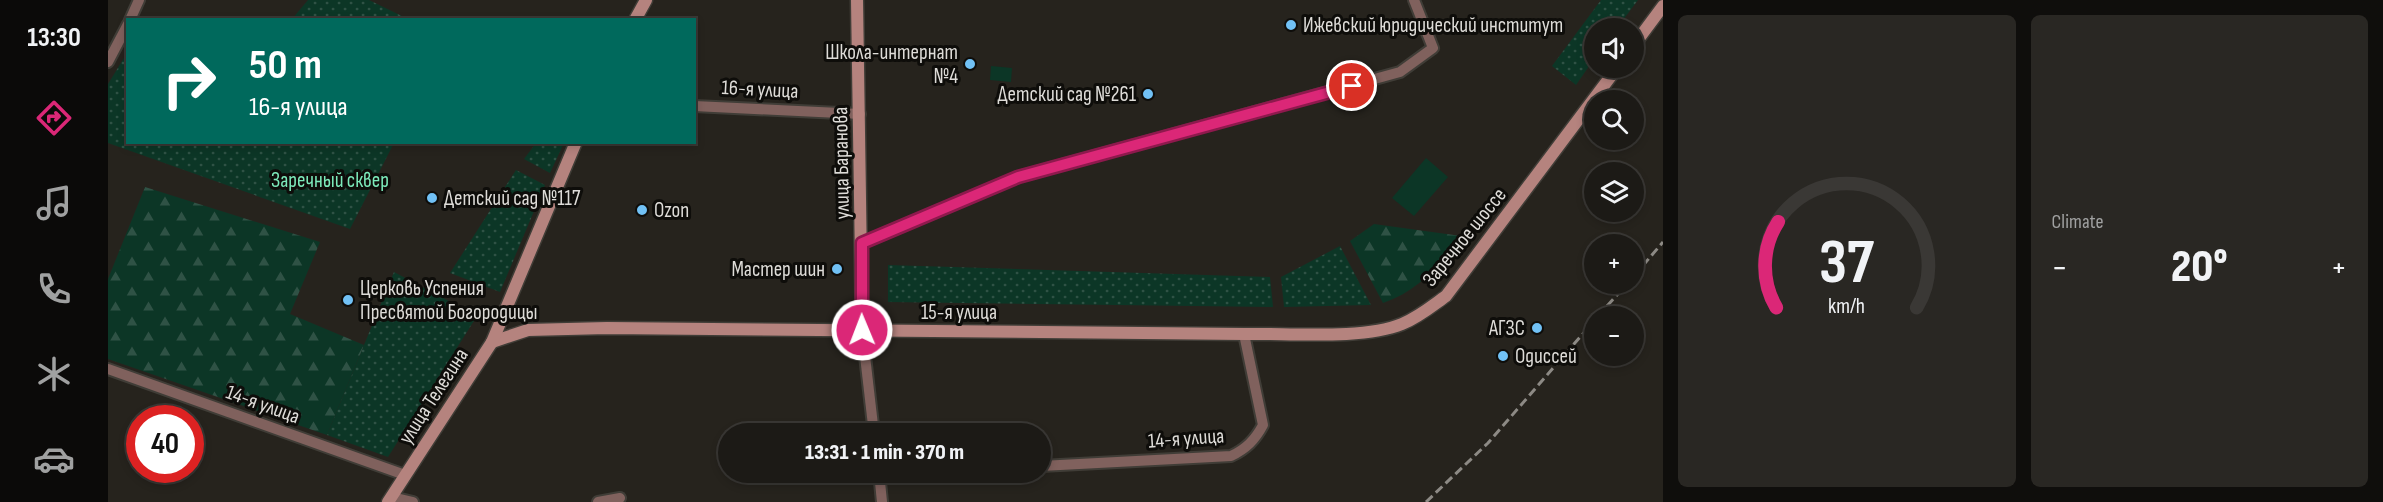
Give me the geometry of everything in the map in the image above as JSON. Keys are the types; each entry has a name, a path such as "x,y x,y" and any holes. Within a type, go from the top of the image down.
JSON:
{"main road":[{"path":"636,18 646,0"},
{"name":"улица Баранова","path":"856,0 860,114 862,330"},
{"path":"1644,32 1663,6"},
{"name":"Заречное шоссе","path":"1284,333 1346,333 1401,324 1423,313 1446,296 1610,78"},
{"name":"улица Телегина","path":"390,499 492,342 575,144"},
{"name":"15-я улица","path":"492,342 528,330 678,327 1284,333"}],"street":[{"path":"131,18 139,0"},
{"path":"862,243 1018,177 1400,72 1433,48 1414,0"},
{"path":"108,62 126,28"},
{"name":"16-я улица","path":"696,106 860,114"},
{"name":"улица Баранова","path":"862,330 873,423"},
{"name":"14-я улица","path":"1051,465 1231,456 1244,450 1257,437 1263,425 1244,334"},
{"name":"14-я улица","path":"108,369 405,475"},
{"path":"880,483 882,502"},
{"path":"598,502 620,498"},
{"path":"390,499 413,502"}],"green space":[{"path":"308,0 369,0 406,18 293,18"},
{"path":"1601,0 1638,0 1624,18 1588,18"},
{"path":"1584,23 1584,73 1576,85 1552,66"},
{"name":"Заречный сквер","path":"126,55 126,144 393,144 350,229 108,143 108,84"},
{"path":"991,66 1012,68 1011,82 990,80"},
{"path":"535,144 564,144 550,173 524,159"},
{"path":"1426,158 1448,177 1414,216 1392,198"},
{"path":"516,170 545,185 500,292 450,273"},
{"path":"145,187 320,242 290,314 364,345 327,435 108,359 108,279"},
{"path":"1374,224 1461,236 1445,257 1418,284 1396,298 1383,303 1350,241"},
{"path":"1340,246 1371,305 1284,307 1281,277"},
{"path":"888,265 1270,277 1273,307 888,302"},
{"path":"394,272 477,316 388,457 327,435"}],"railway":[{"path":"1644,264 1663,242"},
{"path":"1607,306 1618,294"},
{"path":"1426,502 1488,443 1584,333"}],"place":[{"name":"Ижевский юридический институт","path":"1291,25"},
{"name":"Школа-интернат №4","path":"970,64"},
{"name":"Детский сад №261","path":"1148,94"},
{"name":"Детский сад №117","path":"432,198"},
{"name":"Ozon","path":"642,210"},
{"name":"Мастер шин","path":"837,269"},
{"name":"Церковь Успения Пресвятой Богородицы","path":"348,300"},
{"name":"АГЗС","path":"1537,328"},
{"name":"Одиссей","path":"1503,356"}],"route":[{"path":"862,330 862,243 1018,177 1352,86"}]}
